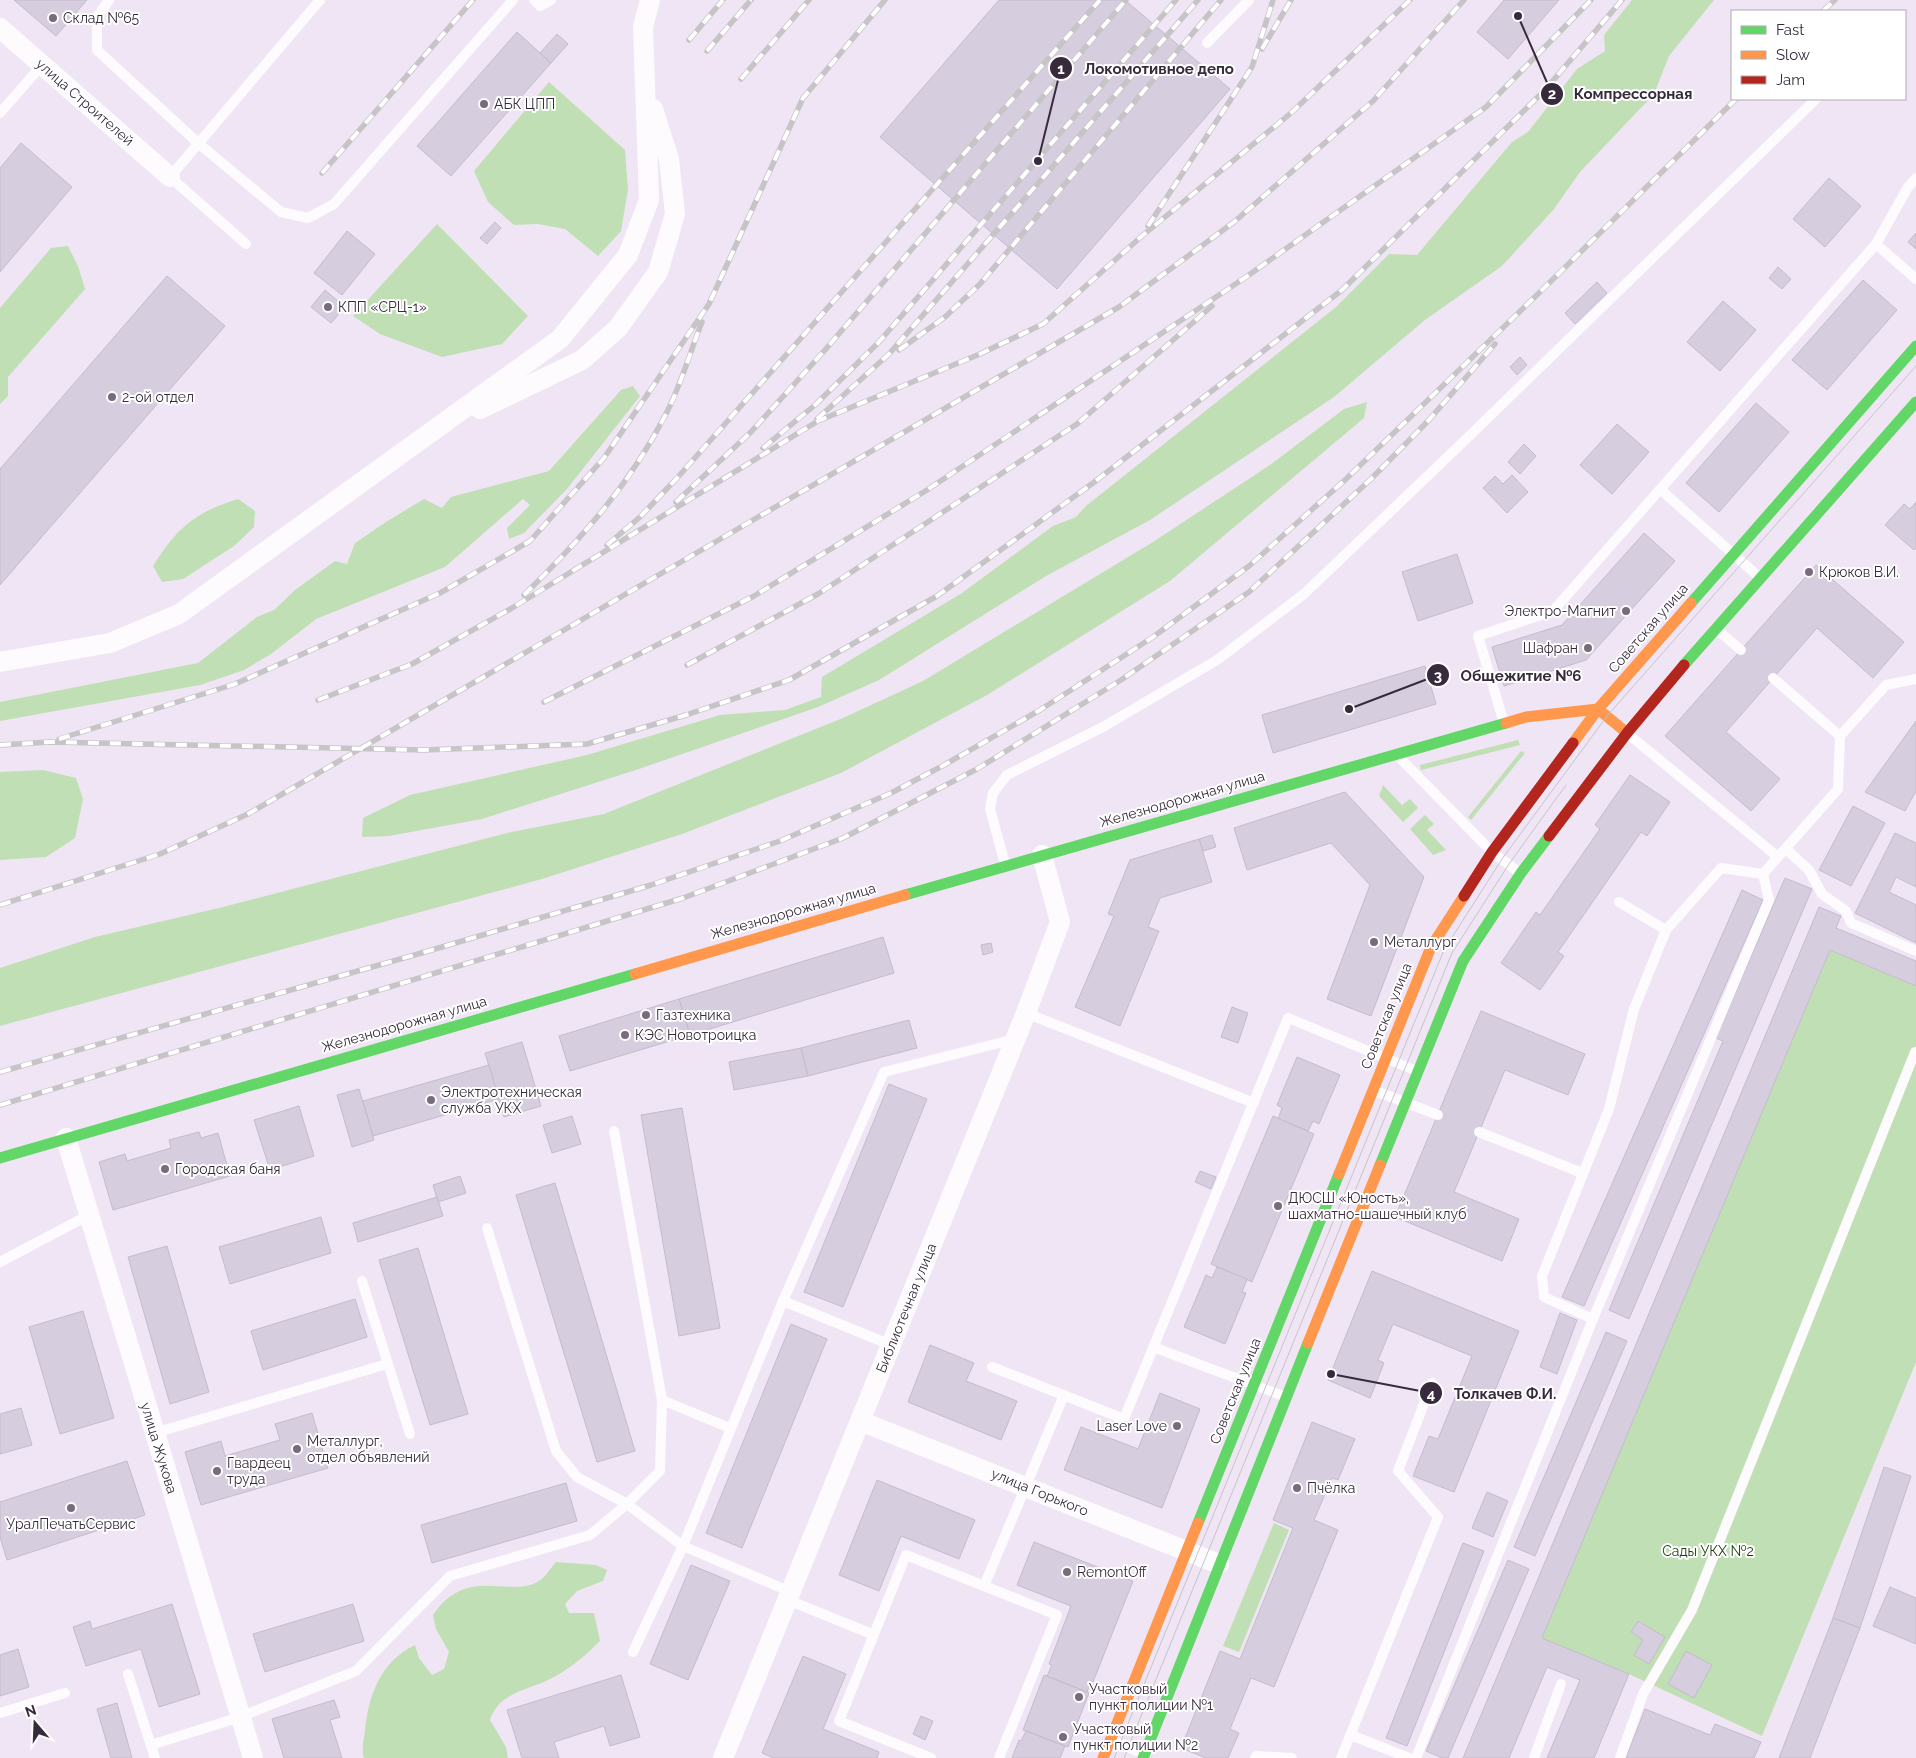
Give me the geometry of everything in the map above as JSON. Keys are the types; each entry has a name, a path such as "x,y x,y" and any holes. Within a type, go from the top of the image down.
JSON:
{"main road":[{"name":"Советская улица","path":"1103,1758 1431,947 1492,852 1598,709 1916,346"},
{"path":"1147,1757 1219,1564 1463,961 1521,873 1626,733 1916,402"},
{"name":"Железнодорожная улица","path":"0,1158 1394,753 1526,717 1598,709"},
{"path":"1598,709 1626,733"}],"street":[{"path":"0,662 110,643 179,614 560,339 628,255 649,200 643,26 650,0"},
{"name":"улица Строителей","path":"0,28 170,177"},
{"path":"436,430 582,360 618,328 658,272 675,214 669,159 646,88"},
{"name":"Библиотечная улица","path":"723,1758 1026,1013 1060,922 1042,855"},
{"name":"улица Жукова","path":"66,1138 253,1758"},
{"name":"улица Горького","path":"860,1421 1219,1564"}],"lane":[{"path":"109,0 97,17 97,50 198,143 280,212 308,218 334,204 513,0"},
{"path":"246,244 170,177 320,0"},
{"path":"534,0 540,6 551,0"},
{"path":"1206,43 1248,0"},
{"path":"0,113 42,65"},
{"path":"1005,865 990,809 993,794 1007,775 1103,727 1216,660 1304,594 1815,100"},
{"path":"1504,723 1478,636 1553,611 1876,244 1908,187 1916,178"},
{"path":"1876,244 1916,279"},
{"path":"1661,490 1760,578"},
{"path":"1716,628 1741,650"},
{"path":"1773,678 1840,736"},
{"path":"1763,874 1838,789 1840,736 1886,685 1916,679"},
{"path":"1626,733 1782,853 1809,870 1822,894 1846,911 1851,923 1916,951"},
{"path":"1394,753 1492,852 1521,873"},
{"path":"1593,1319 1544,1297 1542,1276 1609,1108 1634,1009 1666,930 1721,868 1763,874"},
{"path":"1416,1758 1593,1319 1769,900 1763,874"},
{"path":"1619,902 1666,930"},
{"path":"1026,1013 1254,1103"},
{"path":"992,1367 1124,1419 1288,1018 1418,1072"},
{"path":"633,1652 683,1546 783,1301 884,1072 1015,1039"},
{"path":"1620,1758 1643,1694 1692,1610 1915,1052"},
{"path":"1372,1089 1438,1116"},
{"path":"151,1745 240,1717 356,1671 450,1576 590,1534 627,1504 660,1471 662,1400 614,1131"},
{"path":"1479,1132 1582,1173"},
{"path":"0,1262 90,1215"},
{"path":"487,1228 556,1451 577,1477 627,1504 683,1546 874,1635"},
{"path":"362,1281 410,1434"},
{"path":"783,1301 891,1344"},
{"path":"1153,1348 1286,1397"},
{"path":"155,1433 387,1364"},
{"path":"1341,1758 1438,1517 1398,1472 1432,1383"},
{"path":"984,1586 1064,1395"},
{"path":"662,1400 730,1428"},
{"path":"931,1758 912,1754 839,1721 906,1555 1057,1615 999,1758"},
{"path":"128,1674 155,1758"},
{"path":"1534,1758 1561,1684"},
{"path":"0,1713 66,1693"},
{"path":"1351,1735 1409,1758"},
{"path":"1110,1740 1147,1757"},
{"path":"1255,1758 1256,1756 1292,1758"}],"green space":[{"path":"1632,0 1714,0 1669,56 1654,94 1580,172 1554,209 1502,266 1425,320 1334,397 1150,520 1046,576 879,680 818,707 639,769 482,819 389,836 362,837 363,818 410,795 587,755 720,715 785,710 821,697 822,677 962,593 1053,526 1076,517 1086,506 1336,307 1389,254 1417,255 1512,142 1528,132 1577,69 1605,51 1604,35"},
{"path":"549,82 625,150 628,190 621,231 598,256 565,229 538,224 514,225 488,202 474,171"},
{"path":"437,224 528,316 502,344 442,357 380,334 353,316"},
{"path":"68,246 78,266 85,289 8,377 8,396 0,404 0,308 51,248"},
{"path":"633,386 640,396 567,489 524,533 509,539 507,528 530,505 523,499 445,567 316,619 271,654 244,670 200,685 0,721 0,702 198,663 257,617 274,610 295,590 335,561 347,564 355,543 424,499 442,508 451,497 549,471 621,390"},
{"path":"1367,402 1364,418 1170,581 987,695 841,773 682,834 542,879 0,1026 0,968 95,937 223,907 507,833 604,814 843,718 923,681 1153,542 1270,465 1344,409"},
{"path":"238,499 255,511 254,527 234,546 183,579 162,582 153,566 170,541 188,523 199,516"},
{"path":"1518,740 1520,745 1421,770 1420,765"},
{"path":"1521,751 1525,753 1471,820 1468,817"},
{"path":"43,770 76,778 83,799 75,838 46,857 0,860 0,772"},
{"path":"1383,785 1402,805 1410,799 1418,808 1403,822 1379,796"},
{"path":"1425,815 1434,824 1427,830 1446,850 1433,855 1410,829"},
{"name":"Сады УКХ №2","path":"1830,950 1916,986 1916,1362 1762,1736 1629,1674 1542,1638"},
{"path":"1274,1523 1289,1530 1239,1652 1223,1646"},
{"path":"556,1562 596,1565 607,1570 603,1581 577,1591 565,1604 569,1613 594,1613 600,1641 567,1669 554,1677 508,1697 494,1710 490,1720 506,1747 508,1758 364,1758 363,1744 369,1705 378,1681 393,1660 415,1645 419,1658 432,1675 444,1669 449,1652 436,1629 433,1615 447,1599 462,1590 477,1586 520,1587 532,1584 544,1577"}],"building":[{"name":"Склад №65","path":"14,0 87,0 56,36"},
{"path":"999,0 1125,0 1230,89 1057,289 880,137"},
{"path":"1504,0 1559,0 1508,59 1477,32"},
{"name":"АБК ЦПП","path":"517,32 551,63 451,176 417,146"},
{"path":"557,34 568,44 551,63 540,53"},
{"path":"21,143 72,187 0,272 0,168"},
{"path":"1829,178 1861,206 1825,247 1793,219"},
{"path":"495,222 501,228 487,244 480,238"},
{"path":"347,231 375,254 342,295 314,273"},
{"path":"1916,233 1916,249 1908,242"},
{"path":"1778,267 1791,279 1782,289 1769,278"},
{"name":"2-ой отдел","path":"167,276 225,326 0,585 0,469"},
{"path":"1863,280 1897,310 1827,390 1792,360"},
{"path":"1597,282 1607,293 1575,324 1565,313"},
{"name":"КПП «СРЦ-1»","path":"325,290 345,307 331,323 311,307"},
{"path":"1723,301 1756,330 1720,371 1687,342"},
{"path":"1520,357 1527,365 1517,375 1510,367"},
{"path":"1756,403 1789,432 1719,512 1686,483"},
{"path":"1617,424 1649,452 1612,494 1580,465"},
{"path":"1524,444 1536,456 1520,474 1508,462"},
{"path":"1512,475 1528,492 1507,513 1483,488 1495,476 1503,484"},
{"path":"1916,502 1916,548 1914,550 1885,525 1904,504 1910,509"},
{"path":"1644,533 1675,561 1586,660 1504,686 1492,647 1562,625"},
{"path":"1457,554 1473,603 1418,621 1402,572"},
{"path":"1816,565 1904,642 1873,678 1817,628 1726,732 1780,779 1751,811 1665,736"},
{"path":"1425,666 1436,704 1273,753 1262,715"},
{"path":"1916,721 1916,791 1905,811 1865,792"},
{"path":"1630,775 1670,802 1647,836 1641,832 1558,952 1564,956 1540,990 1501,963 1536,912 1540,915 1600,829 1595,825"},
{"name":"Металлург","path":"1345,792 1424,877 1371,1016 1327,999 1370,885 1331,843 1247,870 1234,828"},
{"path":"1853,806 1885,823 1851,886 1819,870"},
{"path":"1895,833 1916,843 1916,887 1896,877 1889,892 1916,905 1916,943 1855,913"},
{"path":"1212,835 1216,847 1203,851 1199,839"},
{"path":"1199,839 1212,882 1160,898 1148,927 1159,931 1120,1026 1075,1007 1114,916 1108,914 1130,860"},
{"path":"1785,878 1812,889 1629,1319 1609,1310 1723,1041 1716,1038"},
{"path":"1742,890 1763,900 1584,1306 1562,1297"},
{"path":"1819,907 1841,916 1836,928 1916,961 1916,986 1830,950 1542,1638 1629,1674 1594,1758 1547,1758 1580,1680 1547,1667 1509,1758 1463,1758"},
{"path":"883,937 894,973 690,1035 679,999"},
{"path":"991,943 993,952 983,955 981,945"},
{"name":"КЭС Новотроицка","path":"679,999 690,1035 570,1071 559,1036"},
{"path":"1232,1007 1248,1013 1238,1043 1221,1037"},
{"path":"1481,1011 1585,1054 1568,1095 1505,1070 1454,1192 1519,1219 1502,1261 1395,1217"},
{"path":"909,1020 917,1048 808,1076 801,1048"},
{"path":"522,1042 541,1106 504,1117 485,1053"},
{"path":"801,1048 808,1076 734,1090 729,1062"},
{"path":"1297,1057 1340,1075 1319,1124 1313,1121 1308,1131 1278,1119 1282,1108 1277,1105"},
{"name":"Электротехническая служба УКХ","path":"489,1065 499,1099 373,1136 363,1101"},
{"path":"889,1084 927,1099 843,1307 804,1292"},
{"path":"359,1089 374,1140 352,1147 337,1095"},
{"path":"299,1106 314,1156 270,1170 254,1120"},
{"path":"682,1108 720,1328 679,1336 641,1115"},
{"path":"572,1116 581,1144 552,1153 543,1125"},
{"path":"1273,1116 1314,1134 1252,1282 1211,1264"},
{"name":"Городская баня","path":"199,1132 201,1138 218,1133 230,1176 113,1210 99,1162 125,1154 127,1161 171,1148 169,1140"},
{"path":"1200,1171 1216,1177 1211,1189 1195,1182"},
{"path":"460,1176 466,1193 438,1202 433,1185"},
{"path":"555,1183 635,1451 597,1462 516,1195"},
{"path":"437,1197 443,1216 358,1242 353,1223"},
{"path":"321,1217 331,1253 230,1284 219,1247"},
{"path":"167,1246 209,1392 170,1404 128,1257"},
{"path":"418,1248 468,1414 430,1425 379,1260"},
{"path":"1217,1267 1247,1279 1242,1292 1246,1293 1225,1344 1184,1327 1206,1275 1212,1278"},
{"path":"1372,1271 1519,1331 1454,1492 1413,1476 1429,1436 1438,1439 1472,1356 1393,1324 1378,1360 1384,1363 1370,1398 1328,1380"},
{"path":"355,1299 367,1337 263,1370 251,1331"},
{"path":"83,1311 114,1418 60,1434 29,1327"},
{"path":"1560,1313 1577,1320 1557,1374 1540,1367"},
{"path":"791,1324 827,1339 742,1548 706,1533"},
{"path":"1606,1332 1627,1341 1535,1556 1514,1547"},
{"path":"930,1345 974,1363 966,1381 1017,1401 1001,1440 908,1402"},
{"path":"1160,1393 1200,1409 1162,1508 1064,1470 1081,1427 1138,1449"},
{"path":"21,1408 32,1445 0,1454 0,1414"},
{"path":"312,1413 328,1468 201,1505 185,1452 221,1441 225,1456 280,1440 275,1424"},
{"path":"1312,1422 1355,1439 1338,1480 1332,1478 1314,1520 1338,1530 1274,1687 1251,1678 1230,1729 1239,1733 1228,1758 1206,1758 1181,1748 1220,1651 1240,1659 1293,1528 1273,1520"},
{"name":"УралПечатьСервис","path":"127,1461 145,1515 7,1560 0,1537 0,1502"},
{"path":"1884,1467 1911,1476 1860,1628 1833,1618"},
{"path":"877,1480 975,1520 959,1559 901,1536 879,1591 839,1575"},
{"path":"566,1483 577,1521 432,1563 421,1525"},
{"path":"1487,1492 1508,1501 1493,1537 1472,1528"},
{"path":"1034,1542 1133,1581 1093,1682 1091,1681 1087,1692 1047,1676 1052,1665 1049,1664 1071,1606 1017,1585"},
{"path":"1463,1543 1484,1551 1407,1746 1386,1738"},
{"path":"1508,1560 1529,1569 1448,1758 1442,1758 1426,1751"},
{"path":"691,1565 730,1581 688,1680 650,1664"},
{"path":"1890,1587 1916,1598 1916,1644 1873,1626"},
{"path":"172,1604 200,1694 159,1707 141,1649 86,1666 73,1627 90,1621 92,1629"},
{"path":"353,1604 364,1641 265,1672 253,1634"},
{"path":"1833,1618 1860,1628 1810,1758 1779,1758"},
{"path":"1638,1621 1665,1637 1649,1664 1634,1655 1643,1640 1631,1632"},
{"path":"18,1649 29,1687 0,1696 0,1655"},
{"path":"1686,1651 1712,1665 1694,1698 1668,1684"},
{"path":"803,1656 846,1674 823,1729 879,1752 877,1758 774,1758 762,1753"},
{"path":"621,1675 640,1737 610,1746 604,1726 554,1742 559,1758 522,1758 507,1710"},
{"path":"1044,1675 1089,1693 1068,1747 1023,1730"},
{"path":"334,1700 340,1717 330,1720 342,1758 284,1758 272,1719"},
{"path":"117,1703 132,1758 111,1758 97,1709"},
{"path":"1645,1709 1710,1735 1715,1724 1761,1742 1754,1758 1626,1758"},
{"path":"921,1716 933,1721 925,1740 913,1734"},
{"path":"1026,1731 1065,1746 1060,1758 1012,1758 1019,1740 1021,1741"}],"tram line":[{"path":"1114,1758 1444,950 1502,859 1607,716 1916,366"},
{"path":"1124,1758 1452,953 1509,864 1566,785"}],"railway":[{"path":"322,173 473,0"},
{"path":"689,40 723,0"},
{"path":"707,51 751,0"},
{"path":"741,79 809,0"},
{"path":"59,739 235,684 440,593 530,541 604,458 709,304 803,98 885,0"},
{"path":"607,545 640,517 678,477 1100,0"},
{"path":"676,502 751,432 825,350 1126,0"},
{"path":"763,448 815,405 878,343 1176,0"},
{"path":"817,419 889,354 1198,0"},
{"path":"899,350 945,317 980,284 1221,0"},
{"path":"1148,226 1252,67 1273,0"},
{"path":"1262,49 1291,0"},
{"path":"318,700 412,664 512,608 818,421 980,354 1043,324 1142,236 1291,113 1410,0"},
{"path":"0,905 160,854 248,814 1119,307 1234,222 1373,101 1464,0"},
{"path":"544,702 754,596 927,490 1246,277 1486,107 1591,0"},
{"path":"0,745 50,742 424,750 587,744 686,715 789,680 937,596 1093,483 1342,290 1544,91 1622,0"},
{"path":"1824,10 1835,0"},
{"path":"0,1072 425,952 651,885 780,841 891,793 946,764 1040,710 1153,637 1249,566 1346,479 1735,100"},
{"path":"687,665 818,594 1077,424 1212,306"},
{"path":"524,595 584,532 636,465 666,414 681,380 702,322"},
{"path":"0,1105 683,898 843,838 977,769 1121,680 1249,592 1371,479 1428,421 1495,344"}],"traffic: fast":[{"path":"1691,603 1916,346"},
{"path":"1684,665 1916,402"},
{"path":"905,895 1506,723"},
{"path":"1380,1165 1463,961 1521,873 1549,836"},
{"path":"0,1158 635,974"},
{"path":"1198,1523 1339,1174"},
{"path":"1143,1758 1308,1343"}],"traffic: slow":[{"path":"1573,743 1598,709 1691,603"},
{"path":"1506,723 1526,717 1598,709 1627,733"},
{"path":"635,974 905,895"},
{"path":"1339,1174 1431,947 1464,896"},
{"path":"1308,1343 1380,1165"},
{"path":"1103,1758 1198,1523"}],"traffic: jam":[{"path":"1549,836 1627,733 1684,665"},
{"path":"1464,896 1492,852 1573,743"}],"place":[{"name":"Компрессорная","path":"1518,16"},
{"name":"Склад №65","path":"53,18"},
{"name":"АБК ЦПП","path":"484,104"},
{"name":"Локомотивное депо","path":"1038,161"},
{"name":"КПП «СРЦ-1»","path":"328,307"},
{"name":"2-ой отдел","path":"112,397"},
{"name":"Крюков В.И.","path":"1809,572"},
{"name":"Электро-Магнит","path":"1626,611"},
{"name":"Шафран","path":"1588,648"},
{"name":"Общежитие №6","path":"1349,709"},
{"name":"Металлург","path":"1374,942"},
{"name":"Газтехника","path":"646,1015"},
{"name":"КЭС Новотроицка","path":"625,1035"},
{"name":"Электротехническая служба УКХ","path":"431,1100"},
{"name":"Городская баня","path":"165,1169"},
{"name":"ДЮСШ «Юность», шахматно-шашечный клуб","path":"1278,1206"},
{"name":"Толкачев Ф.И.","path":"1331,1374"},
{"name":"Laser Love","path":"1177,1426"},
{"name":"Металлург, отдел объявлений","path":"297,1449"},
{"name":"Гвардеец труда","path":"217,1471"},
{"name":"Пчёлка","path":"1297,1488"},
{"name":"УралПечатьСервис","path":"71,1508"},
{"name":"RemontOff","path":"1067,1572"},
{"name":"Участковый пункт полиции №1","path":"1079,1697"},
{"name":"Участковый пункт полиции №2","path":"1063,1737"}]}
